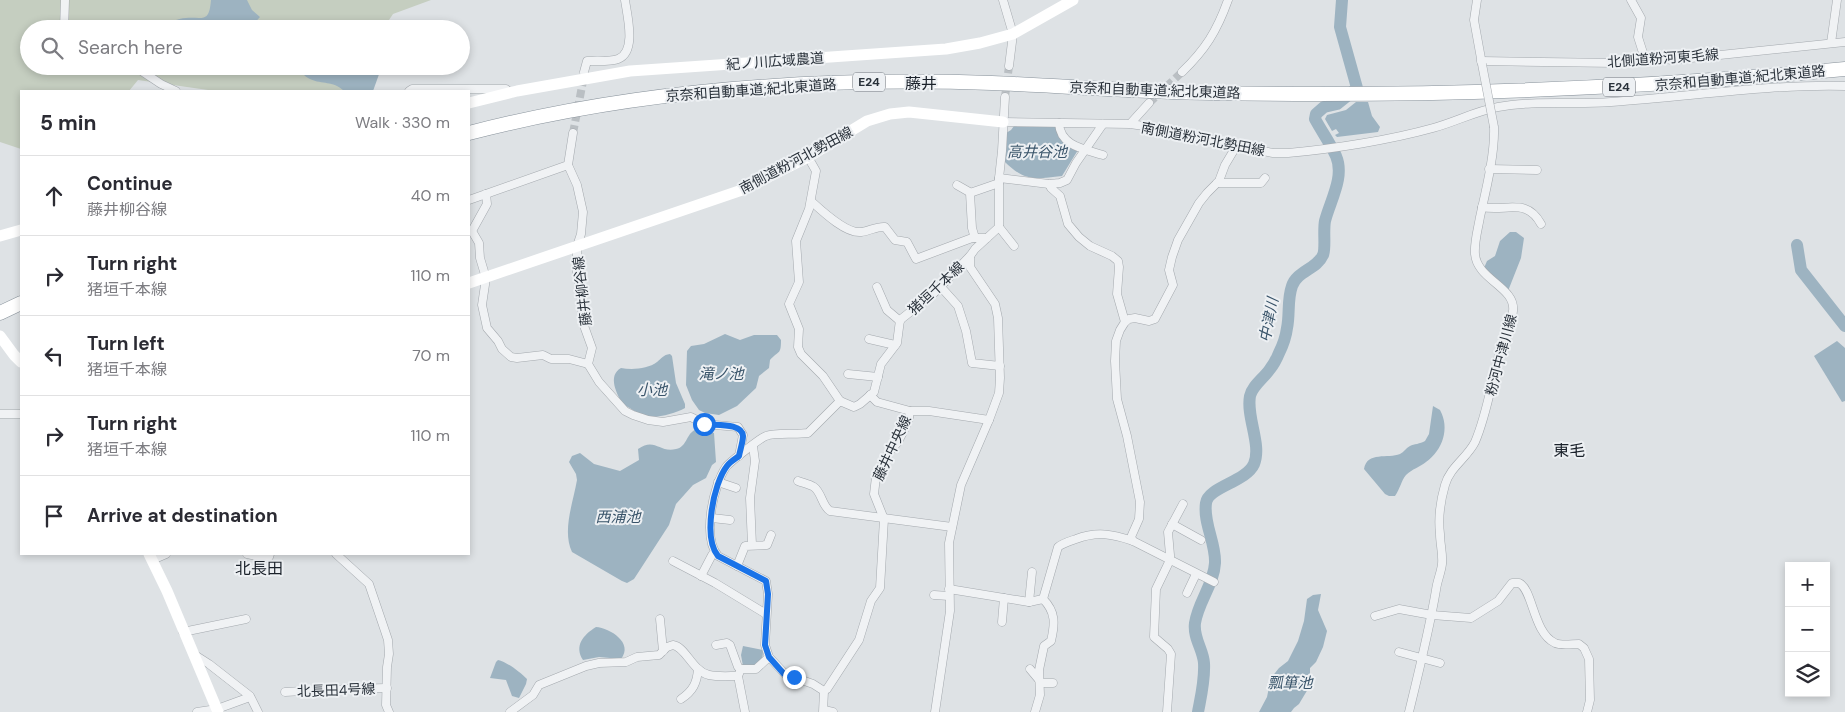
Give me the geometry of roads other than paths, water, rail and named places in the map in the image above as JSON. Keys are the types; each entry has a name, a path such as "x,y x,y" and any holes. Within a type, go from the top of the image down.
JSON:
{"highway":[{"name":"京奈和自動車道;紀北東道路","path":"470,133 612,104 674,95 794,85 859,82 992,83 1183,93 1392,94 1615,87 1764,77 1845,69"},
{"path":"0,312 20,303"}],"street":[{"path":"64,20 65,0"},
{"path":"584,72 587,61 619,59 626,53 630,38 625,0"},
{"path":"1003,0 1013,34 1009,66"},
{"path":"1182,72 1201,54 1217,27 1228,0"},
{"name":"粉河中津川線","path":"1410,712 1442,562 1439,519 1445,485 1452,469 1474,444 1489,401 1490,387 1514,307 1510,297 1485,275 1477,263 1475,246 1493,144 1494,127 1474,20 1477,0"},
{"path":"1631,0 1641,18 1638,37 1645,59"},
{"path":"1831,43 1837,0"},
{"name":"紀ノ川広域農道","path":"470,103 511,93 630,71 946,49 980,43 1013,34 1067,2"},
{"name":"北側道粉河東毛線","path":"1481,63 1616,63 1657,58 1672,60 1845,42"},
{"path":"148,75 174,90"},
{"name":"南側道粉河北勢田線","path":"470,283 742,190 808,157 867,121 890,114 909,112 1002,122 1130,124 1273,153 1300,152 1385,139 1434,128 1498,107 1529,104 1609,103 1780,87 1845,86"},
{"path":"410,90 506,89 511,93"},
{"path":"1005,97 998,181 999,226 1014,246"},
{"path":"1130,124 1150,103"},
{"path":"1059,123 1059,131 1064,139 1076,146 1102,155"},
{"path":"975,238 972,228 970,193 998,181 1049,184 1067,180 1076,163 1103,124"},
{"path":"470,200 568,165 573,133"},
{"path":"1125,322 1135,318 1149,322 1155,319 1173,285 1170,270 1174,250 1200,203 1217,183 1237,146"},
{"path":"808,157 816,171 811,201 796,241 799,282 789,304 799,329 798,347 801,354 823,376 840,401 854,408 870,395"},
{"name":"藤井柳谷線","path":"568,165 577,185 583,212 581,234 577,246 577,272 581,292 583,322 592,348 588,364"},
{"path":"1489,169 1537,170"},
{"path":"1217,183 1261,183 1265,178"},
{"path":"1049,184 1060,196 1068,224 1090,246 1112,256 1118,262 1117,294 1125,322 1116,341 1115,383 1117,399 1128,436 1139,497 1139,519 1131,537 1133,541"},
{"path":"957,185 972,193"},
{"path":"486,194 488,204 472,231 479,243 480,258 486,278 482,305 487,328 502,349 511,357 543,355 551,359 569,359 588,364 599,382 625,411 648,420 663,422 691,417 704,424 738,427 743,435 739,456"},
{"path":"811,201 825,214 853,232 862,232 886,225 895,240 907,242 915,260 975,238 987,238"},
{"path":"1482,207 1513,206 1525,209 1534,214 1541,224"},
{"name":"猪垣千本線","path":"870,395 874,392 880,364 895,345 900,322 940,286 999,226"},
{"path":"0,236 20,230"},
{"path":"935,712 950,611 949,543 952,526 961,485 999,393 998,318 992,298 970,266 970,256"},
{"path":"940,286 958,306 966,331 972,363 1000,366"},
{"path":"877,287 887,310 900,322"},
{"path":"0,336 20,361"},
{"path":"869,339 895,345"},
{"path":"543,355 544,346"},
{"path":"848,374 878,377"},
{"name":"藤井中央線","path":"824,691 859,640 871,601 880,588 884,517 874,494 876,477 889,452 898,442 909,418 910,411 877,402 870,395"},
{"path":"833,712 824,711 824,691 813,684 784,674 769,657 765,645 768,587 766,581 718,556 712,541 712,518 718,482 728,465 766,436 808,433 840,401"},
{"path":"910,411 929,411 989,420"},
{"path":"0,414 20,414"},
{"path":"752,545 750,498 755,461 753,446"},
{"path":"798,481 813,486 830,511 952,526"},
{"path":"718,482 736,488"},
{"path":"1167,712 1171,654 1154,637 1156,589 1170,560 1168,532 1183,504"},
{"path":"712,518 730,520"},
{"path":"1172,524 1201,540"},
{"path":"1043,599 1056,552 1062,544 1096,534 1123,537 1133,541 1214,582"},
{"path":"737,566 745,546 767,545 771,535"},
{"path":"252,555 266,558 270,555"},
{"path":"337,555 369,584 388,640 386,705 389,712"},
{"path":"701,576 712,555"},
{"path":"150,557 168,591 183,632 217,711"},
{"path":"673,561 766,614"},
{"path":"1029,602 1032,572"},
{"path":"1187,593 1197,574"},
{"path":"1376,616 1399,608 1432,615 1471,618 1498,601 1512,583 1519,582 1523,584 1535,618 1549,638 1556,644 1579,644 1587,652 1590,693 1587,712"},
{"path":"934,595 949,592 1029,602 1043,599"},
{"path":"1002,622 1004,598"},
{"path":"1035,712 1040,695 1039,670 1044,646 1052,639 1053,619 1051,608 1043,599"},
{"path":"660,619 663,651"},
{"path":"183,632 246,620"},
{"path":"510,712 533,694 540,685 586,666 626,662 636,657 656,655 670,646 676,645 698,669 709,675 756,669 769,657"},
{"path":"716,645 730,645 740,672 745,712"},
{"path":"1398,652 1440,663"},
{"path":"193,654 209,664 250,697 258,712"},
{"path":"681,699 694,687 698,669"},
{"path":"1030,669 1040,682 1053,683"},
{"name":"北長田4号線","path":"285,692 323,693 344,689 386,688"},
{"path":"197,712 217,711 250,697"}],"water":[{"path":"211,0 247,0 252,10 260,17 257,20 176,20 207,16"},
{"path":"304,75 379,75 373,90 343,90 335,85 310,79"},
{"path":"1356,102 1368,102 1372,116 1380,127 1378,132 1337,137 1335,135 1339,133 1336,129 1332,131 1325,119 1327,115 1346,110"},
{"name":"高井谷池","path":"1014,126 1056,127 1058,132 1078,150 1062,176 1030,178 1018,173 1004,161 1006,133"},
{"path":"1510,232 1516,232 1524,238 1521,258 1508,291 1484,268 1487,261 1495,256 1500,241"},
{"name":"滝ノ池","path":"725,334 740,340 754,335 777,335 781,340 781,348 770,360 769,368 759,376 756,388 737,406 719,415 705,413 699,410 692,400 686,385 687,351 691,346 704,344"},
{"path":"1837,341 1845,348 1845,401 1842,402 1814,356"},
{"name":"小池","path":"670,354 672,356 676,383 685,408 669,414 651,417 641,415 623,405 618,396 614,380 617,371 621,368 645,368"},
{"path":"1433,406 1440,410 1443,417 1444,431 1441,445 1424,464 1406,475 1395,496 1385,494 1364,469 1366,463 1374,458 1400,454 1410,446 1425,441 1429,434"},
{"name":"西浦池","path":"698,429 714,433 716,462 712,465 706,478 693,485 676,504 669,525 634,579 627,583 622,581 572,552 569,544 568,526 577,480 576,474 569,462 572,456 580,453 594,464 620,471 639,460 638,449 649,444 670,450 680,448 691,433"},
{"name":"瓢箪池","path":"1321,594 1318,610 1327,631 1323,647 1316,662 1310,668 1310,684 1308,689 1299,704 1291,712 1259,712 1267,697 1271,678 1288,661 1298,641 1304,621 1307,599 1313,595"},
{"path":"596,627 608,630 619,637 625,647 621,659 599,657 583,660 579,650 581,641"},
{"path":"743,646 763,650 762,659 759,664 752,667 743,666 741,655"},
{"path":"498,660 521,673 527,679 519,698 512,696 506,680 490,678"}],"waterway":[{"name":"中津川","path":"1198,712 1204,663 1195,634 1195,623 1199,608 1212,578 1215,563 1214,548 1206,518 1206,503 1208,497 1250,470 1254,464 1256,448 1249,404 1251,392 1273,365 1282,347 1288,323 1292,286 1302,273 1320,260 1324,252 1325,221 1336,189 1339,172 1336,156 1315,119 1316,114 1324,107 1337,104 1357,88 1340,27 1342,0"},
{"path":"1797,245 1801,270 1845,326"}],"tunnel":[{"path":"1005,97 1009,66"},
{"path":"1149,103 1182,72"},
{"path":"573,133 584,76"}],"district":[{"name":"藤井","path":"921,83"},
{"name":"東毛","path":"1569,450"},
{"name":"北長田","path":"259,568"}]}
